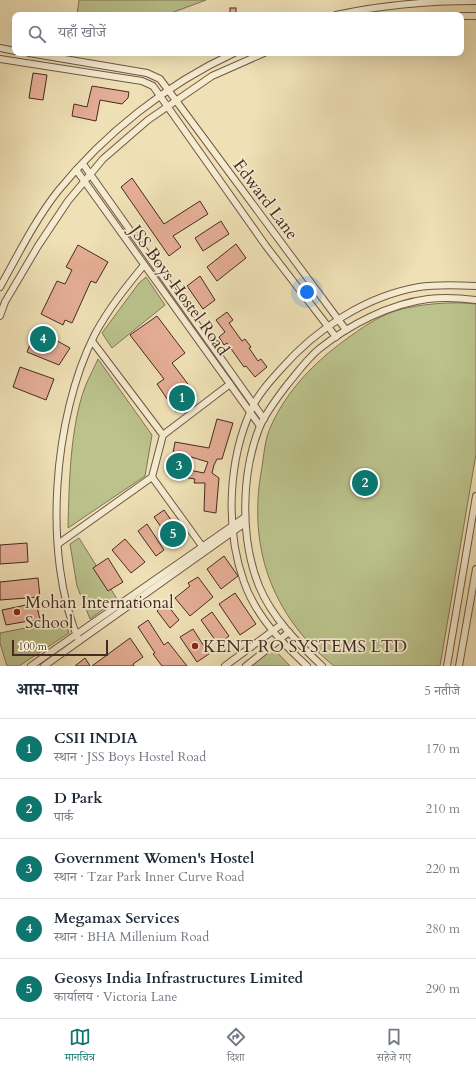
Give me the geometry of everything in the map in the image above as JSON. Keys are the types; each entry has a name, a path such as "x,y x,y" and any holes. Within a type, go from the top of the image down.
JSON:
{"street":[{"path":"350,12 368,8 429,1 476,1"},
{"path":"464,16 476,16"},
{"path":"0,48 12,50"},
{"name":"Edward Lane","path":"47,56 147,73 160,79 346,330"},
{"path":"0,287 28,237 58,191 83,164 142,108 211,63 227,56"},
{"path":"0,316 5,302 38,246 68,201 103,159 148,120 167,106 212,76 257,56"},
{"name":"Edward Lane","path":"0,59 142,81 153,86 266,246 336,337"},
{"name":"JSS Boys Hostel Road","path":"83,164 264,419"},
{"name":"JSS Boys Hostel Road","path":"77,171 260,426"},
{"path":"79,641 72,624 65,595 58,544 56,493 58,467 66,421 78,378 92,342 117,297 144,265"},
{"path":"159,286 166,280"},
{"path":"307,666 273,632 258,610 244,582 232,529 232,494 236,467 243,432 250,412 254,404 295,353 328,326 352,311 389,295 418,287 448,284 476,286"},
{"path":"322,666 282,624 259,587 252,564 245,520 249,469 260,426 275,400 296,374 318,350 346,330 393,307 428,299 450,298 476,300"},
{"path":"92,342 163,435"},
{"path":"58,544 152,477 163,435 230,384"},
{"path":"236,467 249,469"},
{"path":"152,477 202,546"},
{"path":"447,666 476,500"},
{"path":"44,666 245,520"},
{"path":"31,666 202,546 232,529"},
{"path":"459,666 476,569"},
{"path":"225,666 282,624"},
{"path":"246,666 289,632"}],"green space":[{"path":"79,0 206,0 174,12 77,12"},
{"path":"146,277 165,305 112,348 102,333 139,283"},
{"path":"446,303 476,304 476,454 440,666 334,666 312,646 294,624 280,601 269,577 262,551 258,524 258,496 267,436 285,400 313,367 334,349 369,324 395,311 424,305"},
{"path":"98,359 152,435 145,476 68,528 71,457 76,420 85,387"},
{"path":"79,538 117,599 90,619 77,586 70,544"},
{"path":"65,620 69,633 19,666 7,666 0,643 0,633"},
{"path":"272,647 290,666 246,666"}],"building":[{"path":"230,8 236,8 236,12 230,12"},
{"path":"33,73 47,75 43,100 29,98"},
{"path":"92,86 129,92 128,98 122,104 100,100 96,121 72,116 74,104 87,107"},
{"path":"132,178 164,224 200,201 208,214 173,236 181,247 169,256 121,187"},
{"path":"221,221 229,234 203,251 195,238"},
{"path":"236,244 246,258 217,281 207,267"},
{"path":"78,245 108,262 96,283 91,281 72,323 65,320 63,325 41,314 57,281 65,284 72,270 66,267"},
{"path":"200,276 215,300 203,309 187,286"},
{"path":"227,312 233,320 229,323 242,341 245,339 258,361 261,359 267,367 255,377 246,366 244,367 227,343 224,345 219,337 225,332 216,320"},
{"path":"157,316 185,353 172,363 197,396 176,412 157,384 164,379 130,335"},
{"path":"36,329 70,348 59,365 27,352"},
{"path":"20,367 54,379 46,400 13,387"},
{"path":"217,419 233,423 222,459 217,459 212,473 219,478 216,513 204,511 205,483 194,483 195,479 169,475 175,442 209,448","holes":["191,457 208,462 204,473 189,470"]},
{"path":"164,510 181,534 171,541 154,517"},
{"path":"147,524 164,550 156,556 138,531"},
{"path":"125,539 145,562 131,573 112,550"},
{"path":"27,543 28,562 0,564 0,545"},
{"path":"224,556 238,576 221,589 207,569"},
{"path":"108,558 123,582 108,591 93,568"},
{"path":"198,577 213,597 190,616 175,598 190,586 188,583"},
{"path":"38,578 40,597 0,600 0,582"},
{"path":"235,593 256,624 240,635 219,604"},
{"path":"36,603 40,619 6,625 2,610"},
{"path":"166,603 179,620 170,628 157,611"},
{"path":"212,612 229,636 218,644 201,620"},
{"path":"148,620 164,645 168,642 187,666 162,666 153,654 155,653 138,627"},
{"name":"KENT RO SYSTEMS LTD","path":"193,629 209,654 197,662 180,637"},
{"path":"130,638 143,657 133,664 134,666 92,666"},
{"path":"85,658 90,666 75,666"}],"place":[{"name":"Megamax Services","path":"43,339"},
{"name":"CSII INDIA","path":"182,398"},
{"name":"Government Women's Hostel","path":"179,466"},
{"name":"D Park","path":"365,483"},
{"name":"Geosys India Infrastructures Limited","path":"173,534"},
{"name":"Mohan International School","path":"17,612"},
{"name":"KENT RO SYSTEMS LTD","path":"195,646"}]}
